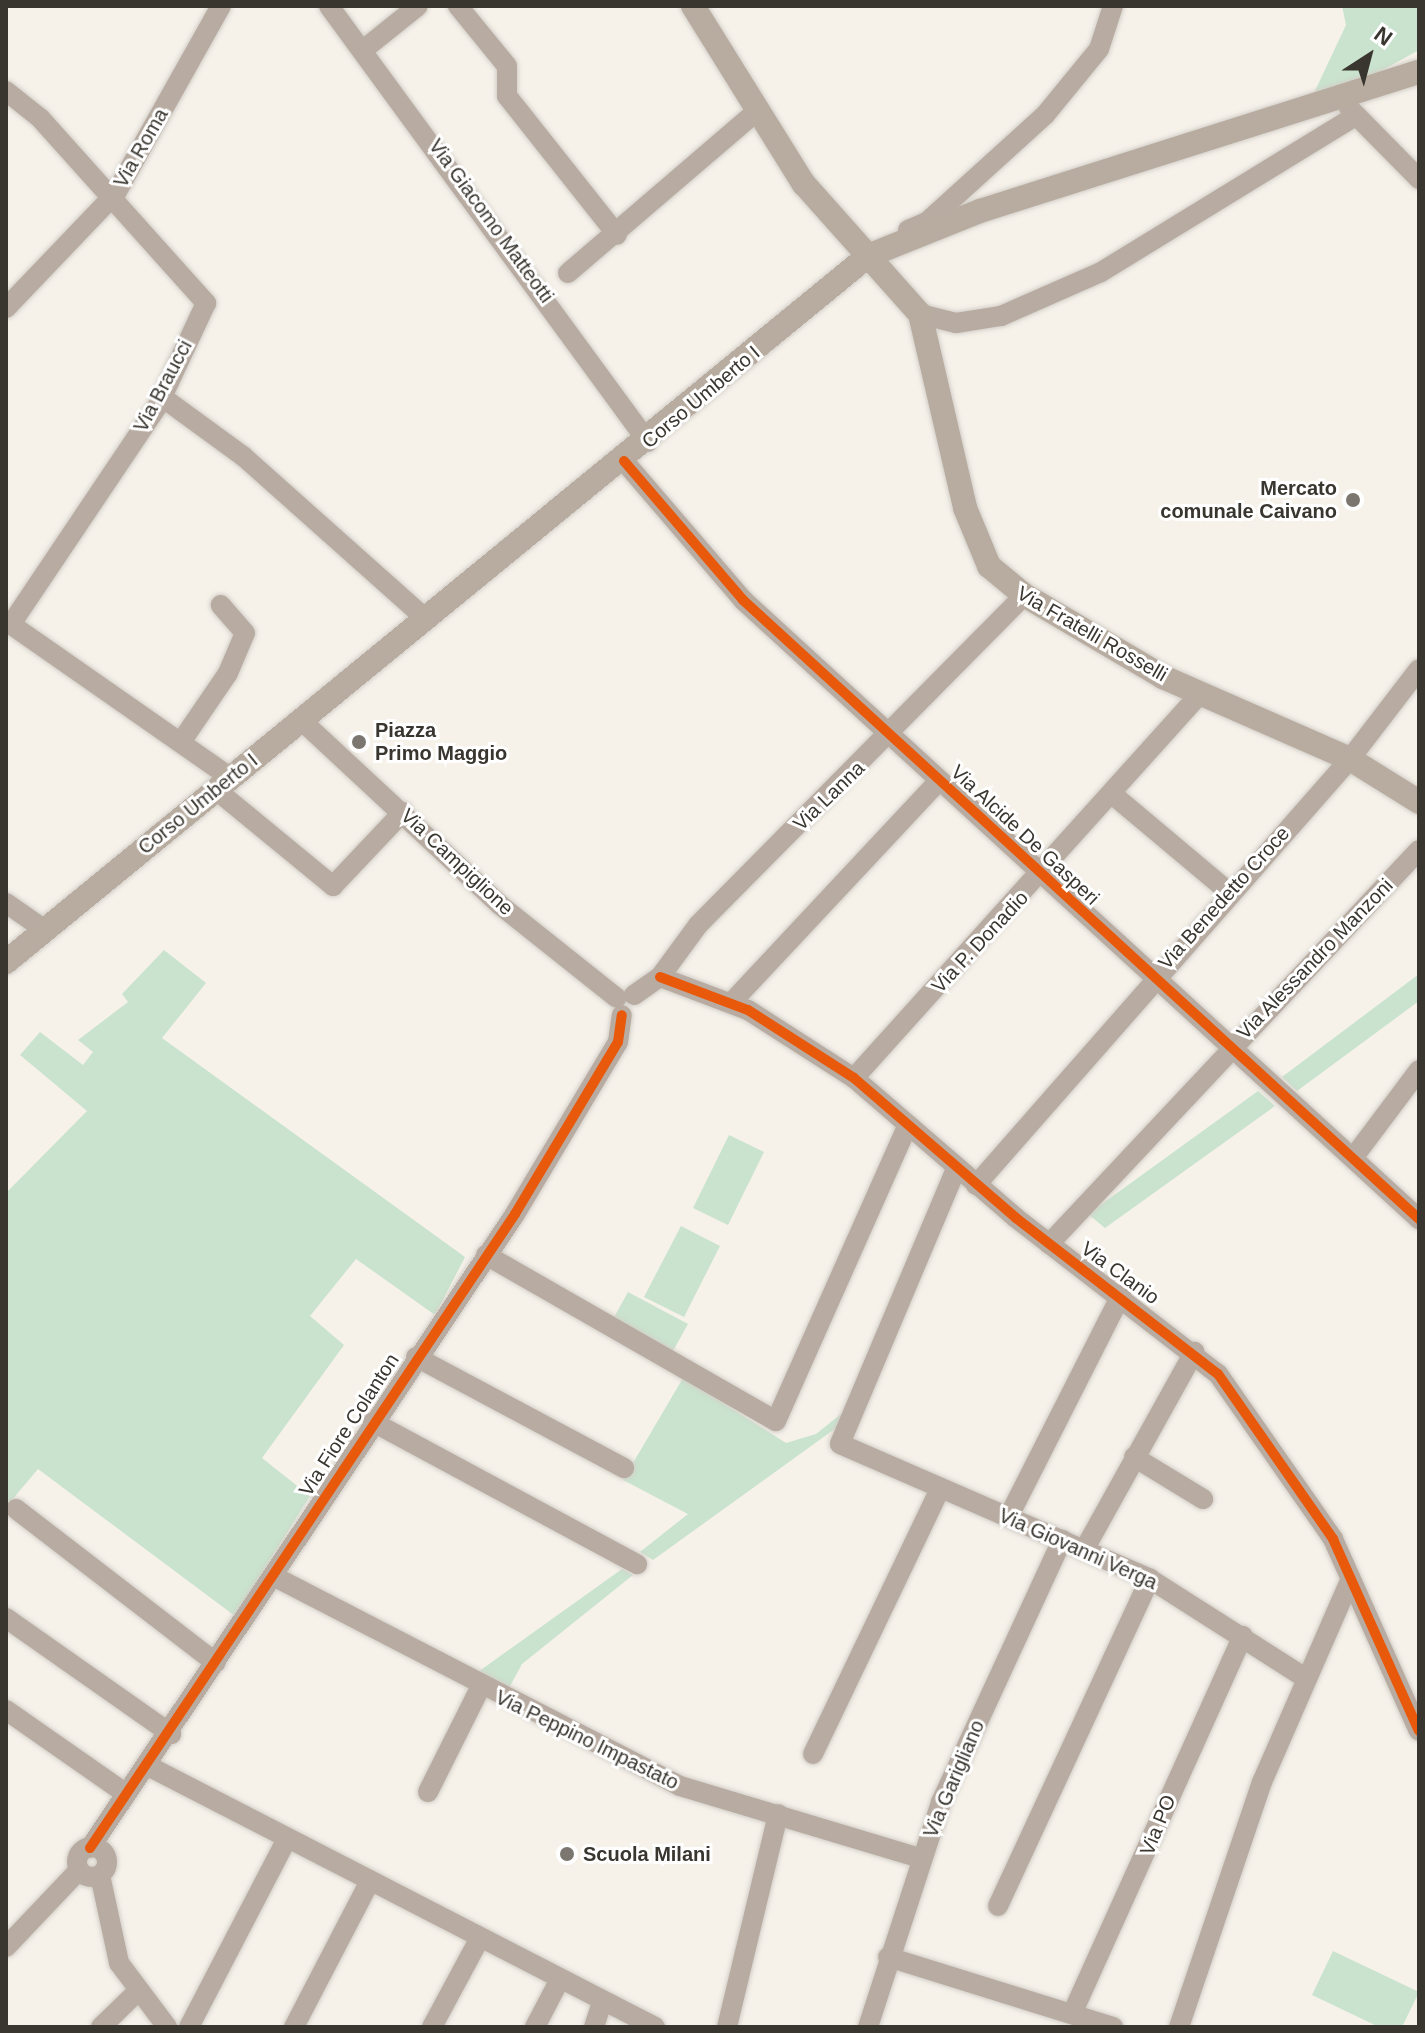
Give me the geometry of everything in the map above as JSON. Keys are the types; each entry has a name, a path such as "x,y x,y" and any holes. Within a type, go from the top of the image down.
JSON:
{"main road":[{"name":"Via Fratelli Rosselli","path":"693,6 756,112 831,221 868,256 920,314 975,541 989,566 1024,595 1199,695 1350,759 1419,802"},
{"name":"Corso Umberto I","path":"6,962 424,617 648,442 868,256 1010,201 1348,108 1419,72"}],"street":[{"name":"Via Roma","path":"6,308 111,199 221,6"},
{"name":"Via Giacomo Matteotti","path":"329,6 544,292 648,442"},
{"path":"363,50 418,6"},
{"path":"458,6 507,66 507,96 617,235"},
{"path":"868,256 927,222 1045,115 1099,49 1113,6"},
{"path":"6,91 111,199"},
{"path":"920,314 956,323 1001,316 1101,272 1348,108 1419,179"},
{"path":"544,292 617,235 756,112"},
{"name":"Via Braucci","path":"9,622 162,397 206,303 111,199"},
{"path":"162,397 243,456 424,617"},
{"name":"Via Alcide De Gasperi","path":"624,461 743,600 1419,1219"},
{"name":"Via Lanna","path":"624,1003 660,977 698,925 1024,595"},
{"path":"181,742 228,673 245,633 221,605"},
{"path":"9,622 181,742 333,886 403,812"},
{"name":"Via Benedetto Croce","path":"976,1185 1152,977 1231,894 1350,759 1419,669"},
{"name":"Via P. Donadio","path":"854,1078 1042,876 1199,695"},
{"name":"Via Campiglione","path":"301,720 500,905 624,1003"},
{"path":"731,1003 939,781"},
{"path":"1112,794 1231,894"},
{"name":"Via Alessandro Manzoni","path":"1049,1244 1230,1047 1419,850"},
{"path":"6,903 45,930"},
{"name":"Via Clanio","path":"660,977 731,1003 854,1078 956,1169 1049,1244 1194,1352 1241,1401 1305,1492 1419,1731"},
{"name":"Via Fiore Colanton","path":"79,1870 78,1856 90,1848 125,1793 150,1767 601,1074 624,1003"},
{"path":"1353,1158 1419,1070"},
{"path":"486,1255 776,1421 908,1125"},
{"name":"Via Giovanni Verga","path":"956,1169 840,1444 939,1491 1009,1516 1150,1579 1304,1677"},
{"path":"1009,1516 1121,1295"},
{"path":"1084,1550 1194,1352"},
{"path":"416,1357 624,1468"},
{"path":"373,1422 637,1564"},
{"path":"1134,1457 1203,1499"},
{"path":"813,1754 939,1491"},
{"path":"16,1509 216,1663"},
{"name":"Via Garigliano","path":"868,2027 920,1858 1062,1540"},
{"name":"Via Peppino Impastato","path":"273,1576 480,1688 680,1786 920,1858"},
{"path":"998,1906 1150,1579"},
{"path":"1179,2027 1304,1677 1350,1581"},
{"path":"6,1618 171,1734"},
{"name":"Via PO","path":"1072,2014 1243,1636"},
{"path":"428,1792 480,1688"},
{"path":"6,1710 125,1793"},
{"path":"150,1767 559,1981 655,2027"},
{"path":"727,2027 778,1814"},
{"path":"189,2027 287,1839"},
{"path":"90,1848 106,1857 100,1875 119,1963 136,1993 167,2027"},
{"path":"6,1947 79,1870 100,1875"},
{"path":"294,2027 370,1881"},
{"path":"432,2027 480,1938"},
{"path":"888,1957 1113,2027"},
{"path":"535,2027 559,1981"},
{"path":"101,2027 136,1993"},
{"path":"594,2027 602,2002"}],"green space":[{"path":"1342,6 1419,6 1419,50 1370,77 1314,93 1346,25"},
{"path":"164,950 206,983 162,1038 465,1257 435,1315 356,1259 310,1316 344,1345 262,1458 310,1496 235,1616 38,1469 6,1507 6,1193 87,1111 20,1055 40,1032 83,1065 93,1052 78,1040 128,1002 122,994"},
{"path":"1419,974 1419,1001 1297,1091 1282,1077"},
{"path":"1258,1091 1275,1106 1105,1228 1088,1214"},
{"path":"729,1135 764,1152 728,1225 693,1208"},
{"path":"681,1226 720,1246 684,1317 644,1297"},
{"path":"628,1292 688,1324 673,1351 613,1319"},
{"path":"683,1378 786,1443 816,1434 846,1410 836,1428 653,1560 640,1552 688,1514 623,1480"},
{"path":"622,1569 633,1575 522,1664 508,1690 478,1672"},
{"path":"1333,1951 1419,1992 1402,2027 1379,2027 1312,1995"}],"cycle path":[{"path":"624,461 743,600 1419,1219"},
{"path":"660,977 748,1010 854,1078 1016,1218 1218,1374 1333,1539 1419,1731"},
{"path":"90,1848 515,1214 618,1042 622,1015"}],"place":[{"name":"Mercato comunale Caivano","path":"1353,500"},
{"name":"Piazza Primo Maggio","path":"359,742"},
{"name":"Scuola Milani","path":"567,1854"}]}
